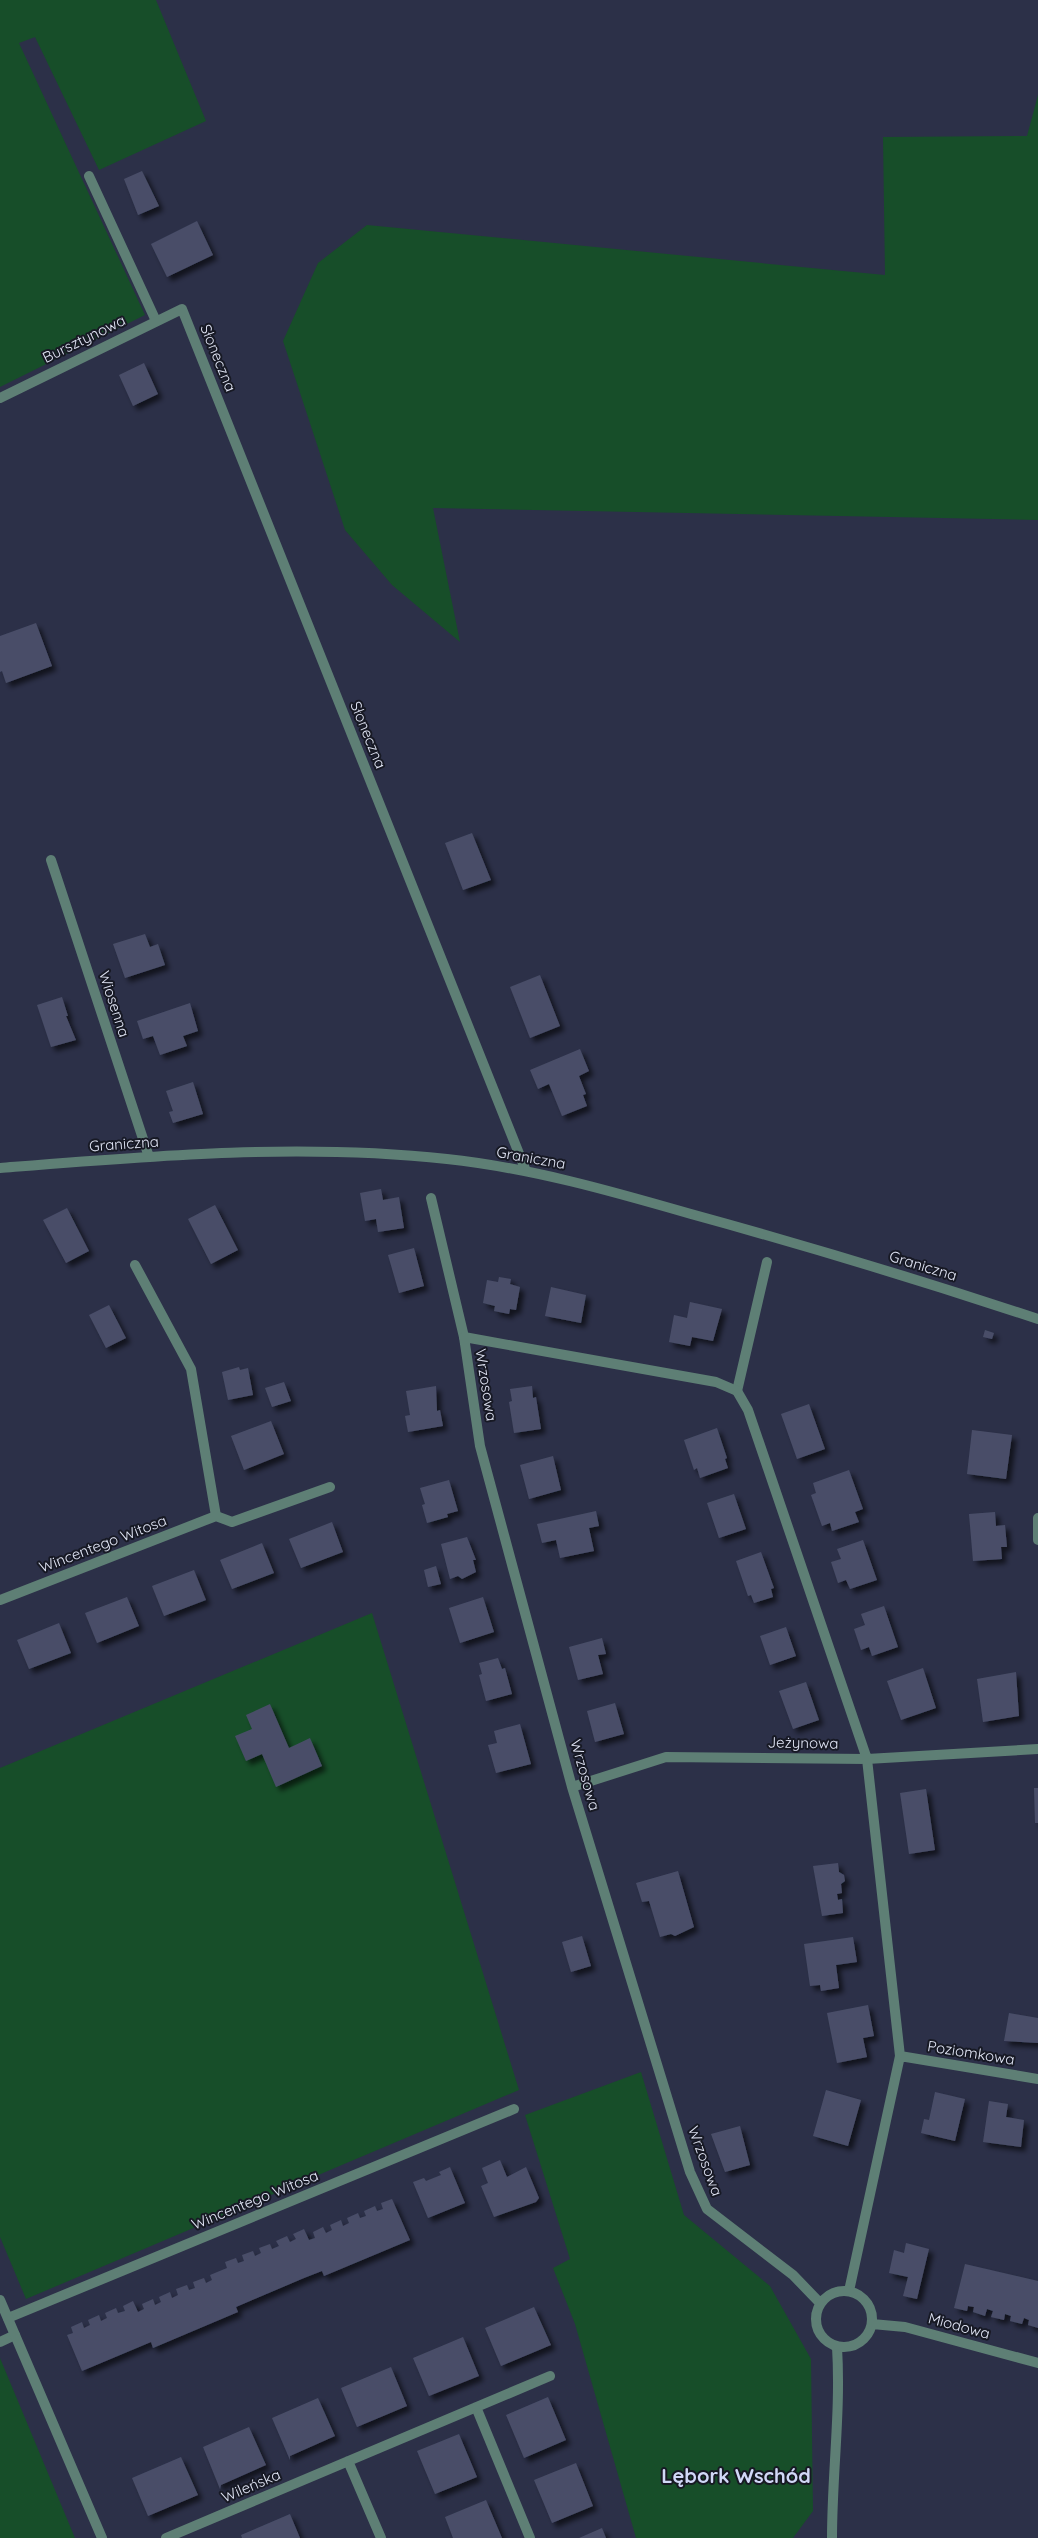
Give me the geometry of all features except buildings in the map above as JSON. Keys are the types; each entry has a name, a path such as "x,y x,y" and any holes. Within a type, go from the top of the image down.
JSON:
{"street":[{"path":"89,176 156,320"},
{"name":"Bursztynowa","path":"0,398 156,320 182,309"},
{"name":"Słoneczna","path":"182,309 526,1171"},
{"name":"Wiosenna","path":"51,860 149,1157"},
{"name":"Graniczna","path":"0,1168 149,1157 318,1150 447,1159 564,1178 772,1236 938,1286 1038,1319"},
{"name":"Wrzosowa","path":"431,1198 464,1337 480,1446 572,1787 690,2172 707,2209 793,2275 820,2303"},
{"path":"737,1391 767,1262"},
{"path":"136,1264 191,1369 216,1516"},
{"path":"464,1337 716,1382 737,1391 748,1410 866,1759 900,2056 849,2291"},
{"name":"Wincentego Witosa","path":"0,1600 216,1516 232,1522 330,1487"},
{"path":"1038,1518 1038,1540"},
{"name":"Jeżynowa","path":"572,1787 666,1757 866,1759 1038,1749"},
{"name":"Poziomkowa","path":"900,2056 1038,2078"},
{"name":"Wincentego Witosa","path":"8,2318 514,2109"},
{"path":"849,2291 857,2294 870,2307 872,2324 863,2340 855,2345 837,2347 822,2338 817,2330 815,2320 820,2303 833,2293 849,2291"},
{"path":"0,2300 102,2538"},
{"name":"Miodowa","path":"872,2324 905,2327 1038,2362"},
{"path":"0,2342 15,2335"},
{"path":"832,2538 832,2499 840,2387 837,2347"},
{"name":"Wileńska","path":"166,2538 550,2376"},
{"path":"476,2407 530,2538"},
{"path":"348,2461 381,2538"}],"green space":[{"path":"0,0 156,0 206,121 99,170 35,37 19,43 145,315 0,387"},
{"path":"1038,95 1038,520 433,508 460,642 392,585 345,530 283,341 318,263 367,225 885,275 883,137 1027,136"},
{"path":"372,1613 519,2090 26,2299 0,2237 0,1768"},
{"path":"641,2072 684,2215 770,2286 811,2359 813,2511 793,2538 636,2538 575,2324 553,2268 570,2259 525,2115"},
{"path":"0,2358 75,2538 0,2538"}],"district":[{"name":"Lębork Wschód","path":"736,2476"}]}
